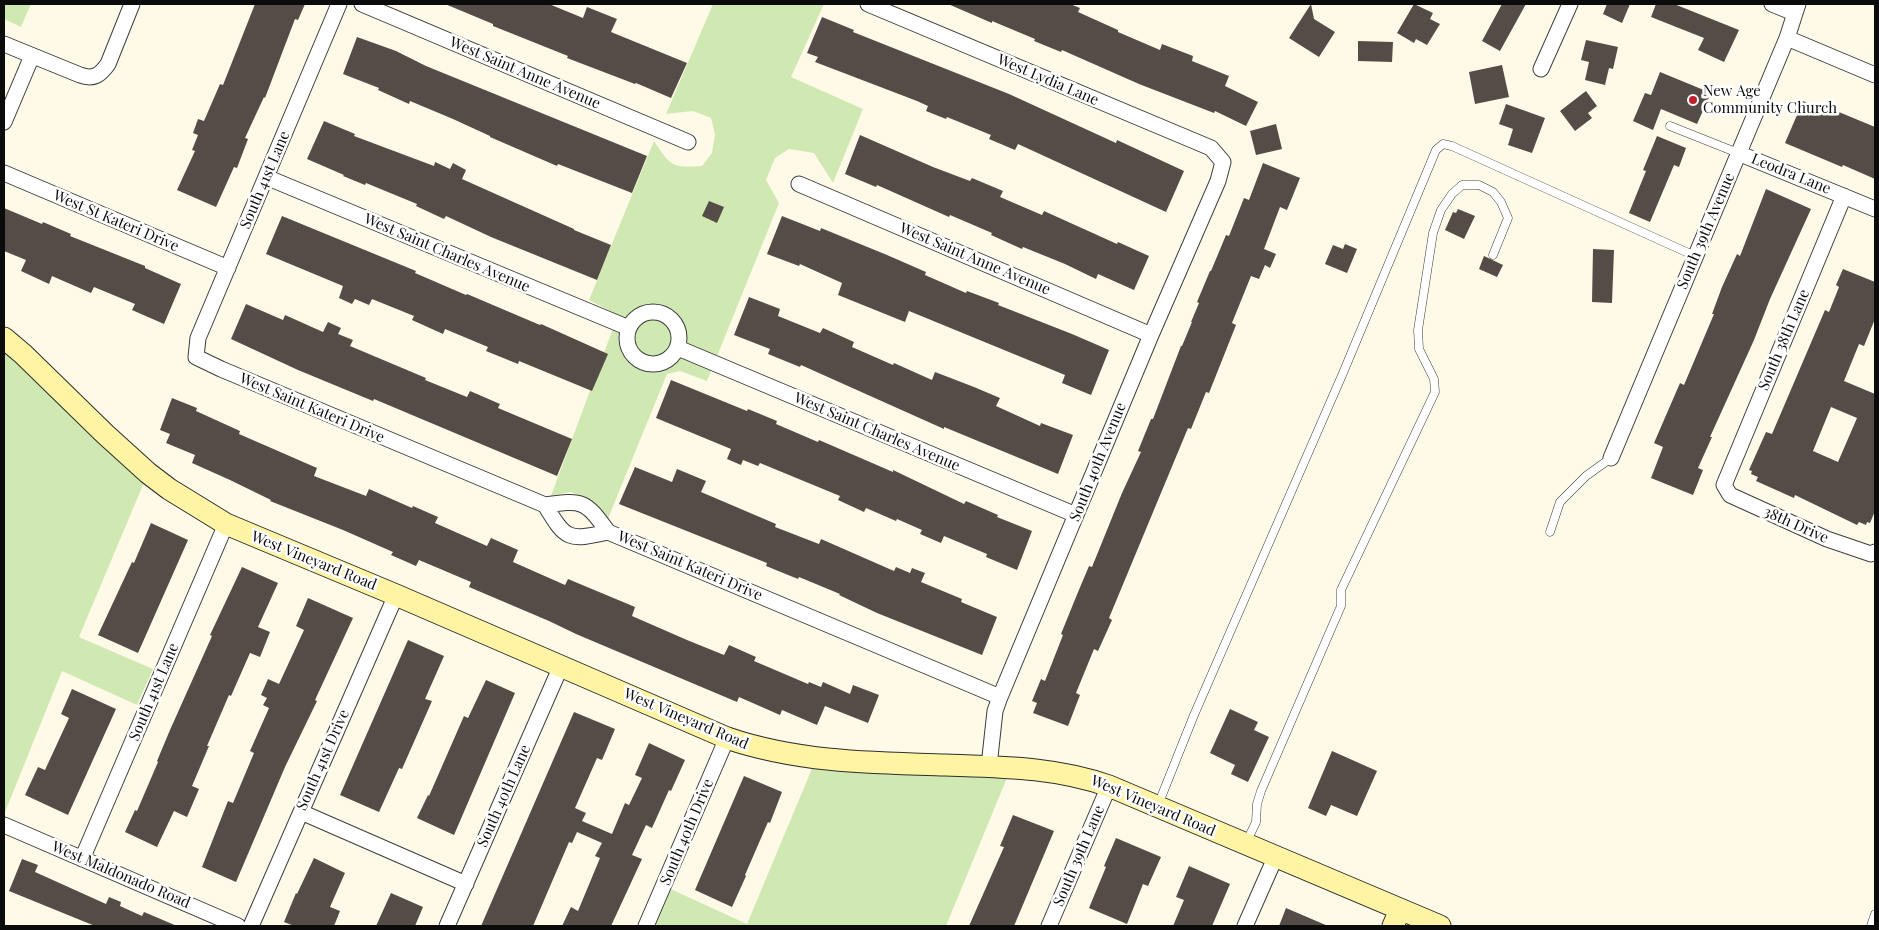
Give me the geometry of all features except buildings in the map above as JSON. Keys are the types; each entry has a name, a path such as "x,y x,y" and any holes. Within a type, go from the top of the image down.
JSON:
{"street":[{"path":"4,44 87,77 96,76 103,72 108,64 132,4"},
{"name":"South 41st Lane","path":"196,356 198,338 339,4"},
{"name":"West Saint Anne Avenue","path":"362,4 688,142"},
{"name":"West Lydia Lane","path":"868,4 1211,148 1223,162"},
{"path":"1541,68 1570,4"},
{"path":"1772,4 1796,8"},
{"name":"South 39th Avenue","path":"1611,458 1786,38 1796,8"},
{"path":"1786,38 1875,75"},
{"path":"4,122 32,56"},
{"name":"Leodra Lane","path":"1738,153 1844,196"},
{"name":"South 40th Avenue","path":"989,766 995,711 1000,697 1151,335 1218,181 1223,162"},
{"name":"West St Kateri Drive","path":"4,173 228,268"},
{"name":"West Saint Charles Avenue","path":"266,176 629,328"},
{"name":"West Saint Anne Avenue","path":"799,184 1151,335"},
{"path":"1844,196 1875,209"},
{"name":"South 38th Lane","path":"1724,484 1844,196"},
{"path":"650,312 663,314 674,322 679,335 678,348 670,359 657,364 643,362 632,354 627,342 629,328 637,318 650,312"},
{"name":"West Vineyard Road","path":"4,338 23,354 104,434 148,473 169,489 226,524 396,594 727,738 755,748 816,759 989,766 1064,772 1109,786 1276,858 1396,918 1440,926"},
{"name":"West Saint Charles Avenue","path":"678,348 1076,515"},
{"name":"West Saint Kateri Drive","path":"196,356 221,369 545,505 561,530 569,536 582,537 608,532 1000,697"},
{"name":"38th Drive","path":"1724,484 1730,494 1739,499 1827,539 1874,554"},
{"path":"545,505 580,503 593,511 608,532"},
{"name":"South 41st Lane","path":"82,859 226,524"},
{"name":"South 41st Drive","path":"251,926 396,594"},
{"name":"South 40th Lane","path":"447,926 561,666"},
{"name":"South 40th Drive","path":"646,926 727,738"},
{"name":"South 39th Lane","path":"1049,926 1109,786"},
{"path":"301,812 466,884"},
{"name":"West Maldonado Road","path":"4,825 238,926"},
{"path":"1246,926 1276,858"}],"lane":[{"path":"1670,126 1738,153"},
{"path":"1157,807 1194,715 1343,373 1436,150 1443,144 1452,146 1695,256"},
{"path":"1245,845 1256,822 1257,804 1261,791 1341,606 1341,590 1435,392 1434,379 1418,349 1418,330 1433,234 1441,210 1452,194 1462,185 1479,185 1493,192 1501,202 1508,218 1494,255"},
{"path":"1550,532 1560,502 1586,476 1611,458"},
{"path":"1871,926 1875,914"}],"green space":[{"path":"4,4 31,4 21,27 4,19"},
{"path":"713,4 824,4 791,77 863,109 833,183 814,153 789,149 775,158 766,180 779,203 707,381 680,371 667,374 607,521 589,500 571,492 551,496 618,315 589,300 654,141 664,156 678,166 702,166 712,153 715,134 711,118 693,111 666,114"},
{"path":"8,342 148,473 79,637 153,669 137,705 62,671 5,812 4,352"},
{"path":"816,759 1011,768 946,926 646,926 664,886 747,924"}],"place":[{"name":"New Age Community Church","path":"1693,100"}]}
